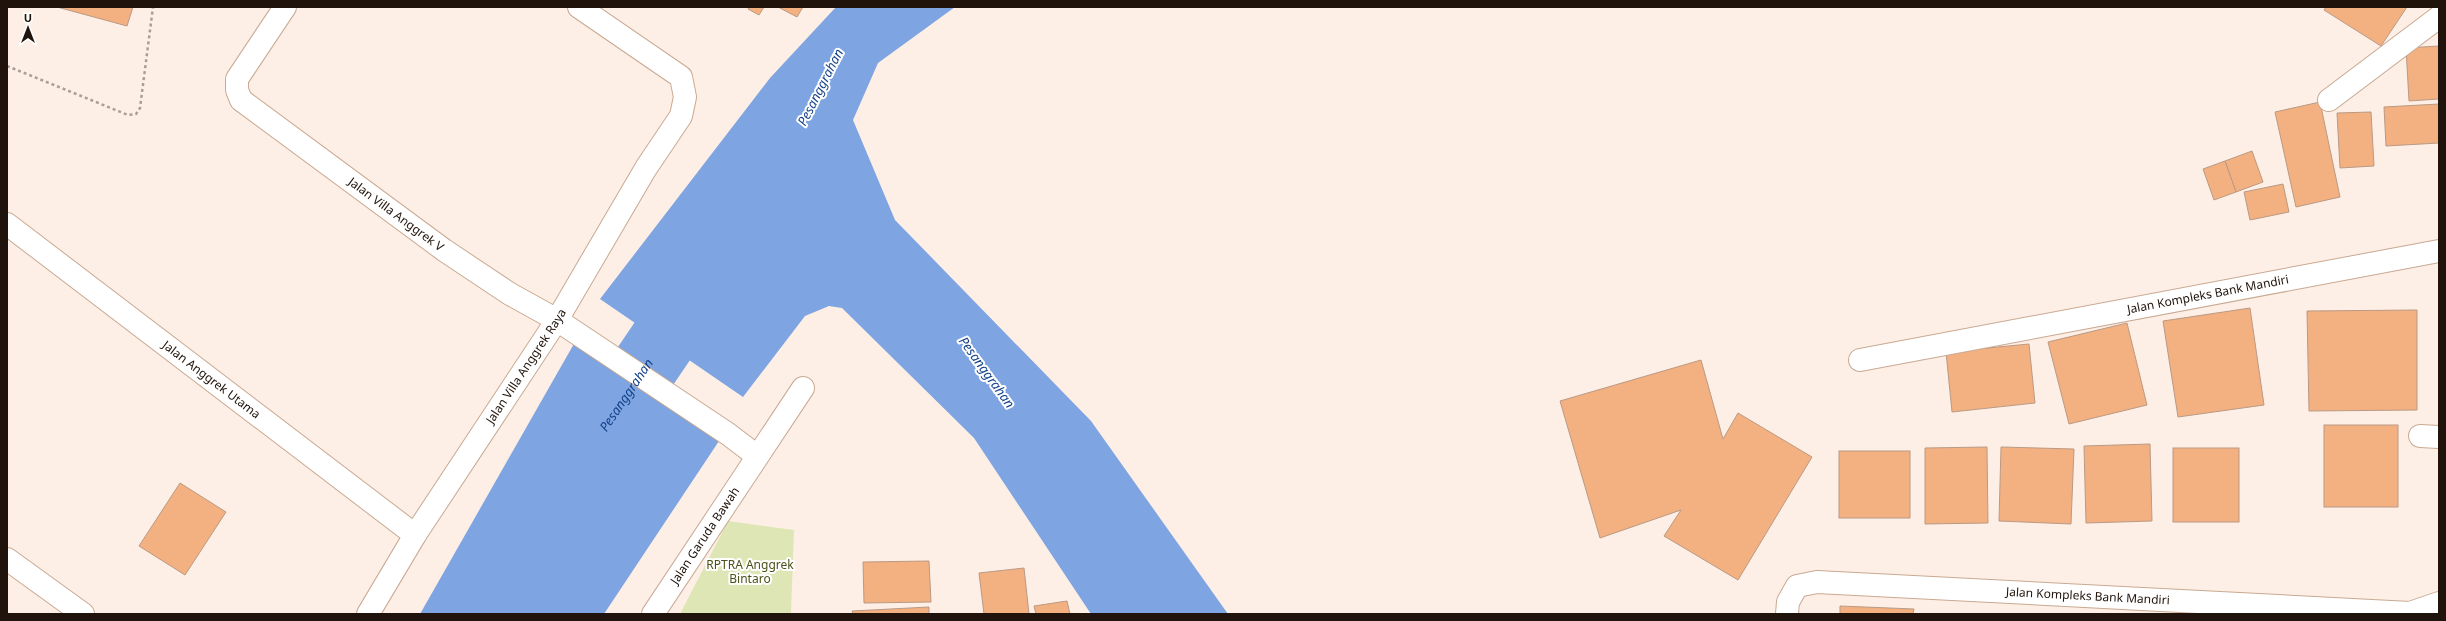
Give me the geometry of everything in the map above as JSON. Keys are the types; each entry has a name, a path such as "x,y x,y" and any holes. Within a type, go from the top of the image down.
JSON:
{"street":[{"name":"Jalan Villa Anggrek V","path":"285,7 237,79 237,90 240,100 444,250 510,294 557,320"},
{"name":"Jalan Villa Anggrek Raya","path":"368,614 415,535 557,320 646,168 681,116 685,97 681,77 579,7"},
{"path":"2329,100 2439,18"},
{"name":"Jalan Anggrek Utama","path":"7,224 415,535"},
{"name":"Jalan Kompleks Bank Mandiri","path":"1860,360 2439,251"},
{"path":"557,320 728,434 757,456"},
{"name":"Jalan Garuda Bawah","path":"653,614 803,388"},
{"path":"7,559 83,614"},
{"name":"Jalan Kompleks Bank Mandiri","path":"1788,614 1788,602 1797,586 1817,582 2410,613 2439,603"}],"path":[{"path":"7,66 128,115 136,114 140,108 153,7"}],"green space":[{"name":"RPTRA Anggrek Bintaro","path":"728,521 794,530 791,614 680,614"}],"water":[{"path":"836,7 955,7 878,63 853,120 895,220 1091,421 1228,614 1091,614 974,438 842,308 829,306 805,316 743,397 600,299 770,78"},
{"path":"575,342 719,441 604,614 420,614"}],"building":[{"path":"57,7 133,7 127,26"},
{"path":"749,7 764,7 759,15 748,9"},
{"path":"778,7 803,7 797,17"},
{"path":"2326,7 2407,7 2381,46 2324,10"},
{"path":"2439,46 2439,99 2409,101 2406,48"},
{"path":"2320,102 2340,197 2296,207 2275,112"},
{"path":"2439,104 2439,143 2386,146 2384,107"},
{"path":"2371,112 2374,166 2340,168 2337,113"},
{"path":"2252,151 2263,182 2236,192 2225,161"},
{"path":"2225,161 2236,192 2214,200 2203,169"},
{"path":"2283,184 2289,212 2250,220 2244,192"},
{"path":"2250,308 2264,405 2178,417 2163,321"},
{"path":"2417,310 2417,410 2309,411 2307,311"},
{"path":"2127,323 2147,405 2069,424 2048,342"},
{"path":"2029,344 2035,403 1952,412 1946,352"},
{"path":"1701,360 1723,439 1738,413 1812,457 1738,580 1664,536 1681,510 1600,538 1560,401"},
{"path":"2324,425 2398,425 2398,507 2324,507"},
{"path":"2150,444 2152,521 2086,523 2084,446"},
{"path":"1987,447 1988,523 1925,524 1925,448"},
{"path":"2001,447 2074,449 2071,524 1999,521"},
{"path":"2173,448 2239,448 2239,522 2173,522"},
{"path":"1839,451 1910,451 1910,518 1839,518"},
{"path":"180,483 226,512 185,575 139,546"},
{"path":"929,561 931,602 864,603 863,562"},
{"path":"1024,568 1029,614 984,614 979,573"},
{"path":"1067,601 1070,614 1036,614 1034,606"},
{"path":"1840,606 1914,609 1913,614 1840,614"},
{"path":"929,607 929,614 853,614 852,611"}],"waterway":[{"name":"Pesanggrahan","path":"594,442 714,265"}]}
